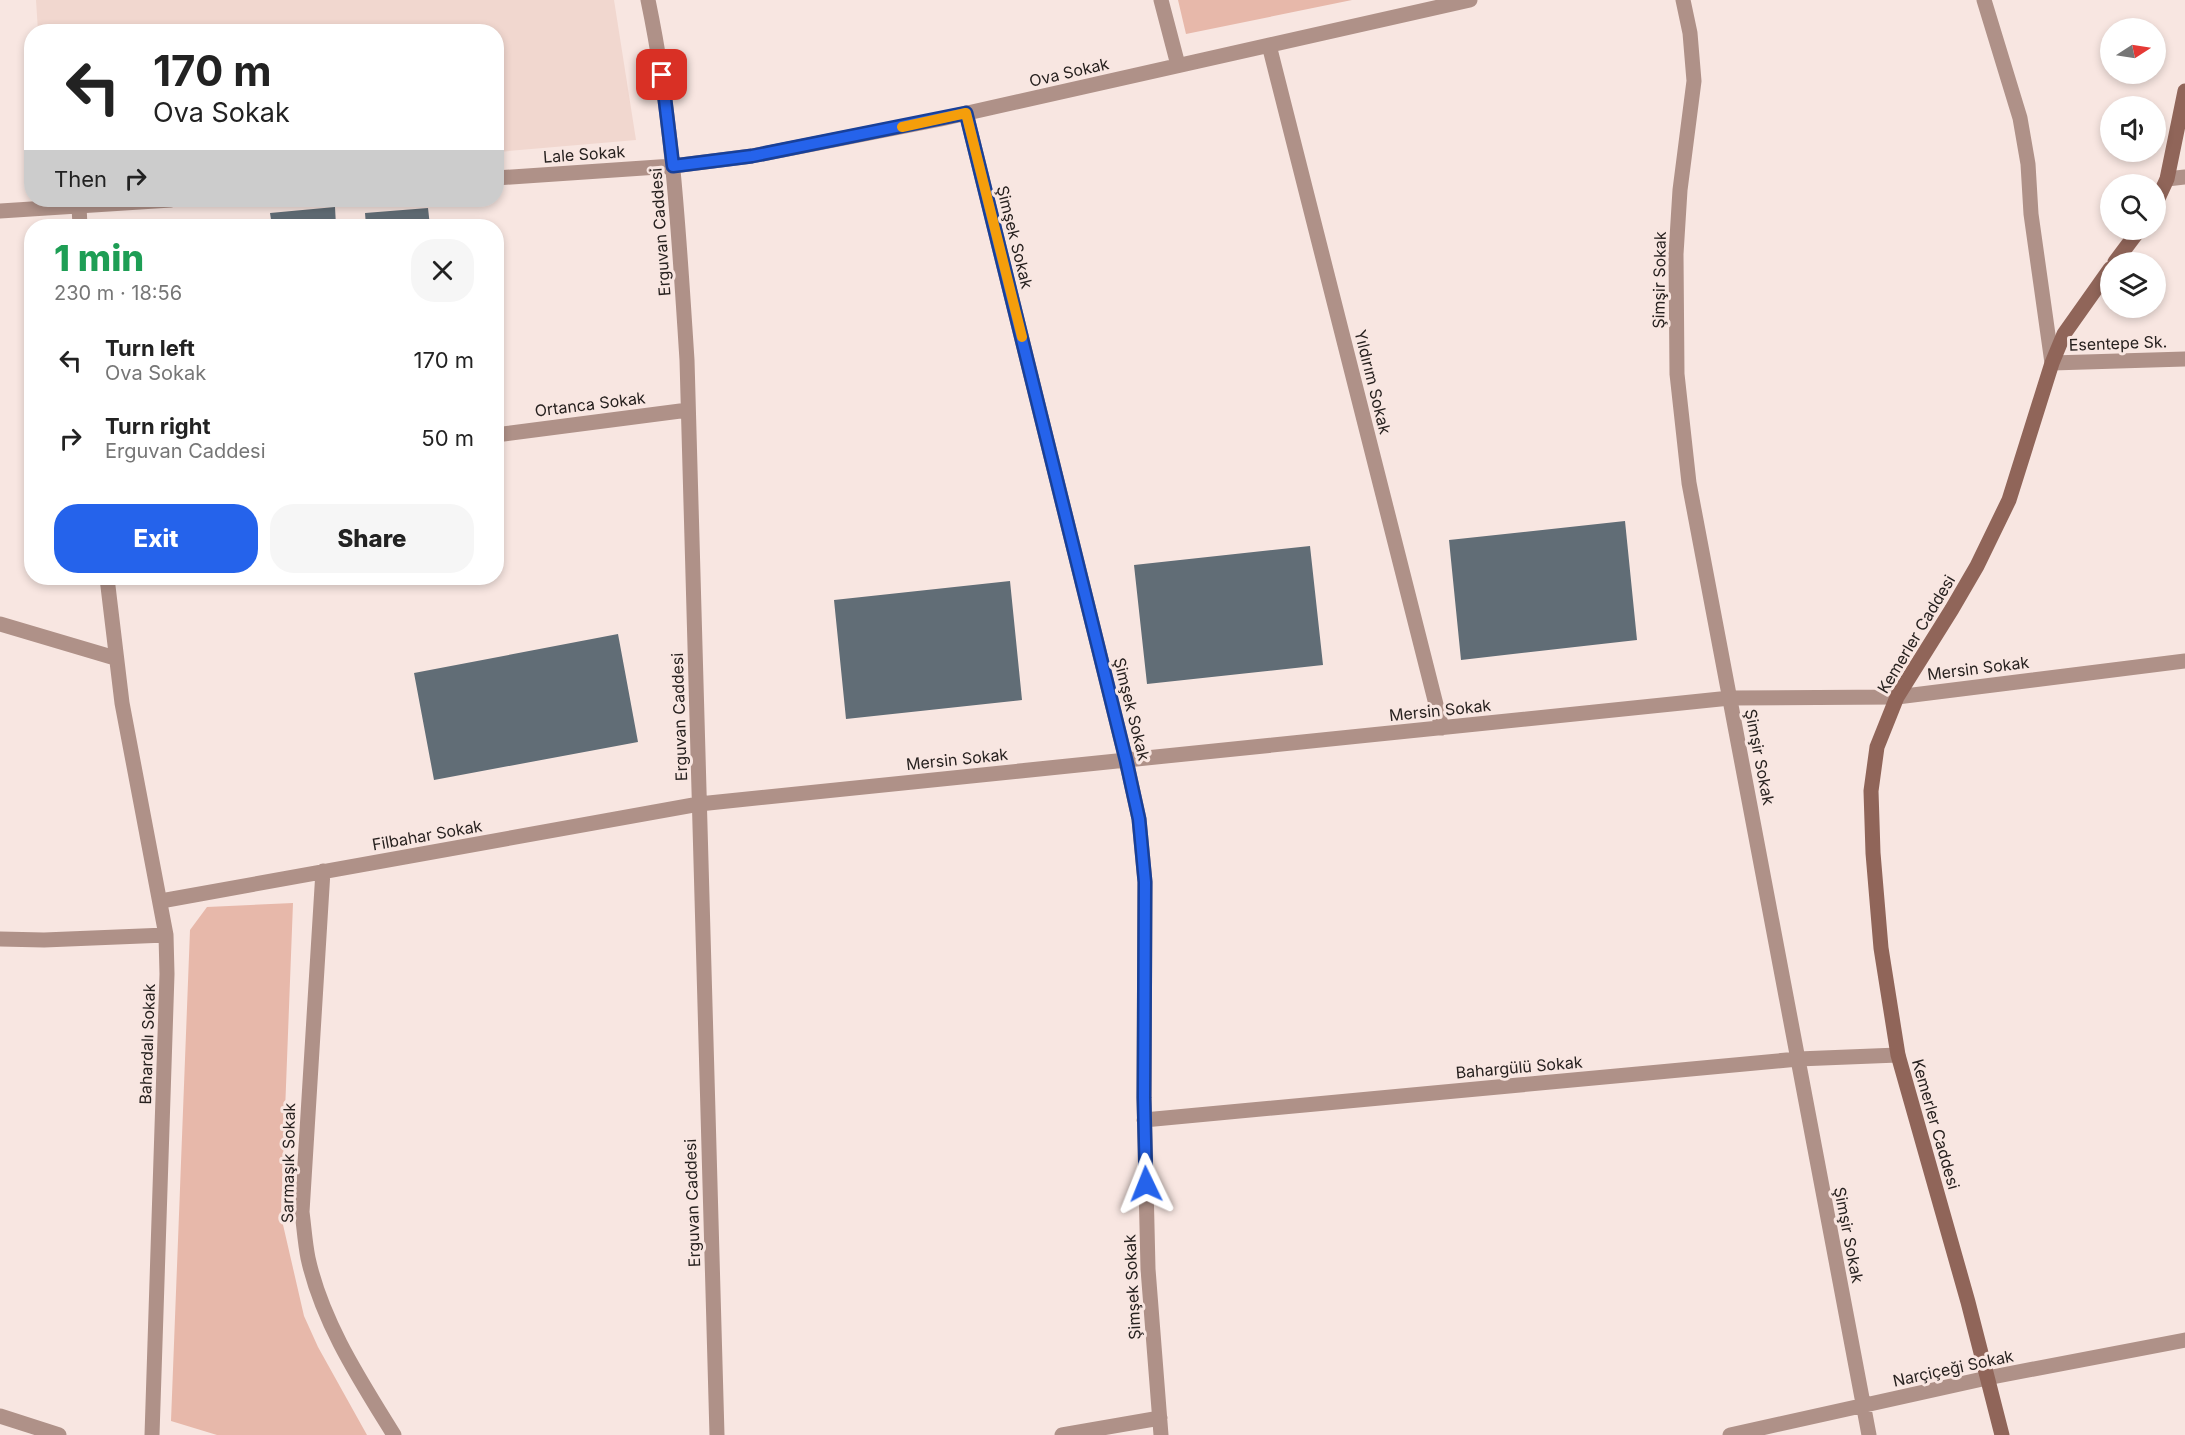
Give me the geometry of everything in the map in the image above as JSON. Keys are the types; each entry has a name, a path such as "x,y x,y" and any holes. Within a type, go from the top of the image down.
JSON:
{"street":[{"name":"Erguvan Caddesi","path":"648,0 668,111 686,349 717,1435"},
{"path":"1161,0 1178,65"},
{"name":"Ova Sokak","path":"673,166 752,156 966,113 1269,45 1423,5 1470,0"},
{"name":"Şimşir Sokak","path":"1683,0 1690,33 1694,81 1680,190 1676,254 1677,374 1689,483 1869,1435"},
{"name":"Kemerler Caddesi","path":"1984,0 2020,118 2028,164 2031,214 2052,363 2009,500 1953,609 1897,697 1877,747 1871,792 1873,853 1881,948 1898,1055 1968,1302 2002,1435"},
{"name":"Yıldırım Sokak","path":"1269,45 1442,728"},
{"path":"2185,91 2167,179 2185,177"},
{"name":"Şimşek Sokak","path":"966,113 1139,819 1145,882 1144,1120 1148,1269 1161,1435"},
{"name":"Lale Sokak","path":"504,177 673,166"},
{"path":"0,211 63,207"},
{"path":"2052,363 2064,334 2100,283"},
{"name":"Esentepe Sk.","path":"2052,363 2185,359"},
{"name":"Ortanca Sokak","path":"504,434 688,410"},
{"name":"Bahardalı Sokak","path":"108,585 122,704 166,935 167,986 152,1435"},
{"path":"0,624 116,658"},
{"name":"Mersin Sokak","path":"699,804 1730,698 1897,697 2185,660"},
{"name":"Filbahar Sokak","path":"161,901 699,804"},
{"name":"Sarmaşık Sokak","path":"323,872 302,1212 308,1258 326,1313 363,1384 394,1435"},
{"path":"0,939 44,940 166,935"},
{"name":"Bahargülü Sokak","path":"1144,1120 1798,1059 1898,1055"},
{"name":"Narçiçeği Sokak","path":"1730,1435 1988,1378 2185,1340"},
{"path":"0,1416 59,1435"},
{"path":"1062,1435 1160,1418"}],"shaded area":[{"path":"36,0 614,0 636,140 504,151 504,24 38,24"},
{"path":"1178,0 1352,0 1186,34"},
{"path":"293,903 281,1216 304,1316 318,1347 367,1435 217,1435 171,1421 190,930 207,907"}],"building":[{"path":"335,207 336,219 271,219 270,213"},
{"path":"428,208 429,219 365,219 365,213"},
{"path":"1625,521 1637,640 1461,660 1449,540"},
{"path":"1310,546 1323,665 1147,684 1134,565"},
{"path":"1010,581 1022,700 846,719 834,600"},
{"path":"618,634 638,742 434,780 414,673"}],"slow traffic":[{"path":"902,127 966,113 1022,337"}],"route":[{"path":"662,75 673,166 752,156 966,113 1139,819 1145,882 1146,1184"}]}
